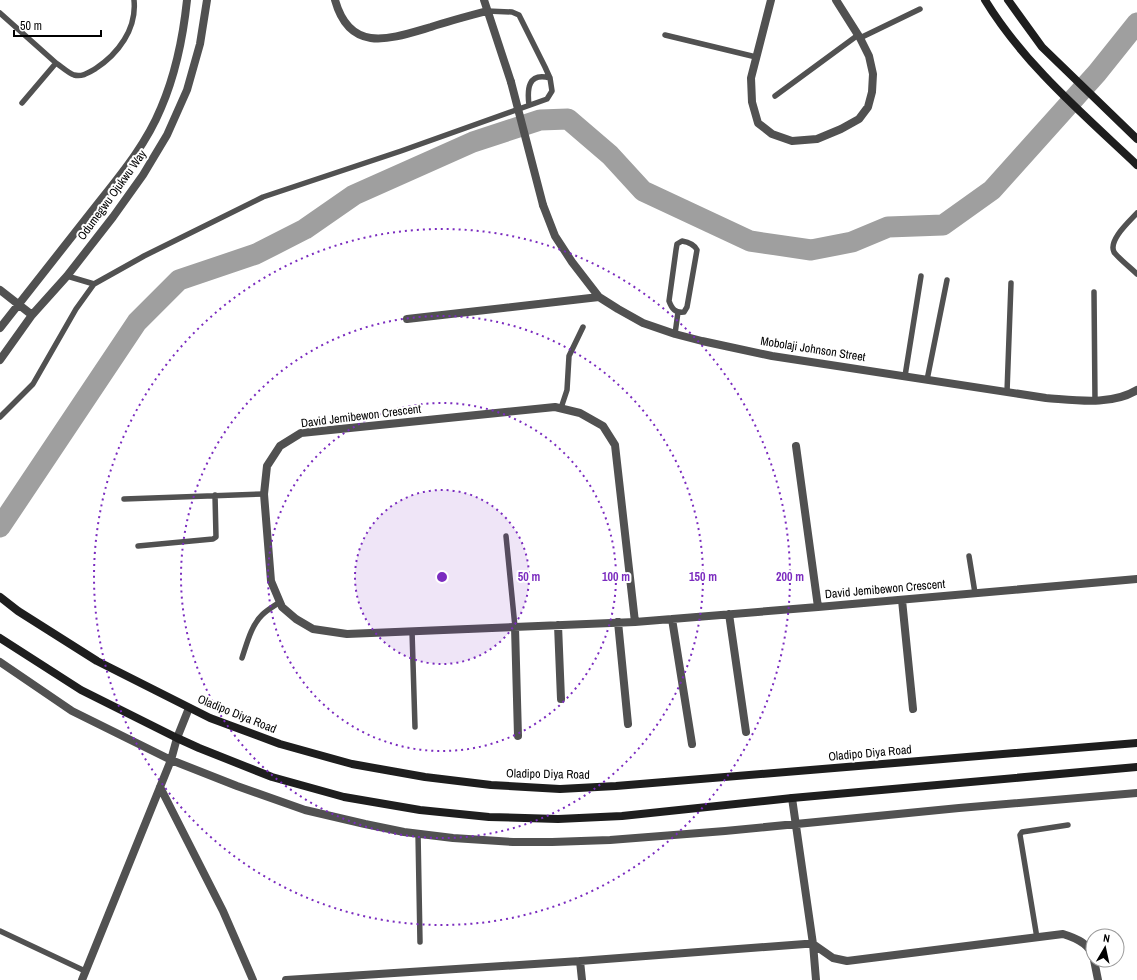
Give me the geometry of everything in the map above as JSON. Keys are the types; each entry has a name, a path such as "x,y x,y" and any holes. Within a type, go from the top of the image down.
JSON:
{"main road":[{"path":"985,0 1017,45 1045,77 1137,165"},
{"path":"1008,0 1042,46 1137,139"},
{"name":"Oladipo Diya Road","path":"0,596 18,611 97,661 210,718 280,744 352,764 425,777 491,786 560,788 624,785 1137,743"},
{"path":"0,638 82,690 176,738 272,777 344,797 420,810 489,817 558,818 622,816 792,798 1137,767"}],"street":[{"name":"Odumegwu Ojukwu Way","path":"0,328 123,172 143,143 161,109 177,64 185,26 187,0"},
{"name":"Odumegwu Ojukwu Way","path":"0,360 32,315 67,276 143,175 167,135 187,90 200,44 207,0"},
{"path":"335,0 339,14 349,28 363,37 378,39 400,36 487,11 484,0"},
{"path":"771,0 751,78 752,102 758,123 772,134 792,141 817,139 841,129 859,119 868,107 872,92 873,74 869,56 859,36 836,0"},
{"name":"Mobolaji Johnson Street","path":"487,11 511,82 543,205 555,236 572,262 599,297 618,309 643,323 675,334 772,356 1046,398 1077,401 1112,400 1133,393 1137,390"},
{"path":"0,290 32,315"},
{"path":"407,320 599,297"},
{"name":"David Jemibewon Crescent","path":"635,622 615,445 603,426 580,413 555,407 301,433 280,446 267,466 264,494 271,581 282,607 296,619 313,629 347,634 635,622 1137,579"},
{"path":"796,446 818,607"},
{"path":"902,600 913,709"},
{"path":"729,614 746,732"},
{"path":"672,619 692,744"},
{"path":"618,622 628,724"},
{"path":"558,625 561,699"},
{"path":"515,627 518,736"},
{"path":"0,662 72,711 171,760 237,786 305,810 365,824 418,833 468,839 513,842 618,839 725,831 959,808 1137,794"},
{"path":"82,980 171,760 176,738 189,708"},
{"path":"160,787 223,911 253,980"},
{"path":"792,798 813,944 816,980"},
{"path":"286,980 580,961 805,944 813,944 833,958 847,961 1063,934 1074,937 1085,945"},
{"path":"580,961 582,980"},
{"path":"1095,968 1098,980"}],"lane":[{"path":"0,13 56,63 73,75 80,75 86,74 101,65 117,51 126,38 132,23 134,0"},
{"path":"775,96 859,36 920,9"},
{"path":"0,417 33,384 76,309 94,284 144,256 263,197 401,151 548,99 552,91 550,78 519,15 512,12 487,11"},
{"path":"665,35 756,57"},
{"path":"22,103 56,63"},
{"path":"529,105 527,93 533,80 538,77 550,78"},
{"path":"1137,213 1116,236 1113,244 1114,252 1137,274"},
{"path":"682,241 689,242 697,250 687,306 684,312 678,312 672,308 669,301 677,244 682,241"},
{"path":"67,276 94,284"},
{"path":"905,376 921,276"},
{"path":"927,380 947,280"},
{"path":"1007,392 1010,283"},
{"path":"1094,292 1095,400"},
{"path":"675,334 678,312"},
{"path":"561,408 567,390 569,356 583,327"},
{"path":"124,499 264,494"},
{"path":"138,546 216,538 215,495"},
{"path":"506,536 515,627"},
{"path":"969,556 975,593"},
{"path":"242,658 248,638 255,624 262,614 280,602"},
{"path":"412,631 414,727"},
{"path":"1037,938 1020,835 1022,832 1068,825"},
{"path":"418,833 420,942"},
{"path":"0,931 85,971"}],"waterway":[{"path":"0,527 137,322 179,280 256,254 305,229 354,195 473,142 540,120 568,119 610,155 643,191 750,241 811,250 852,242 888,227 943,225 992,190 1097,73 1137,23"}]}
